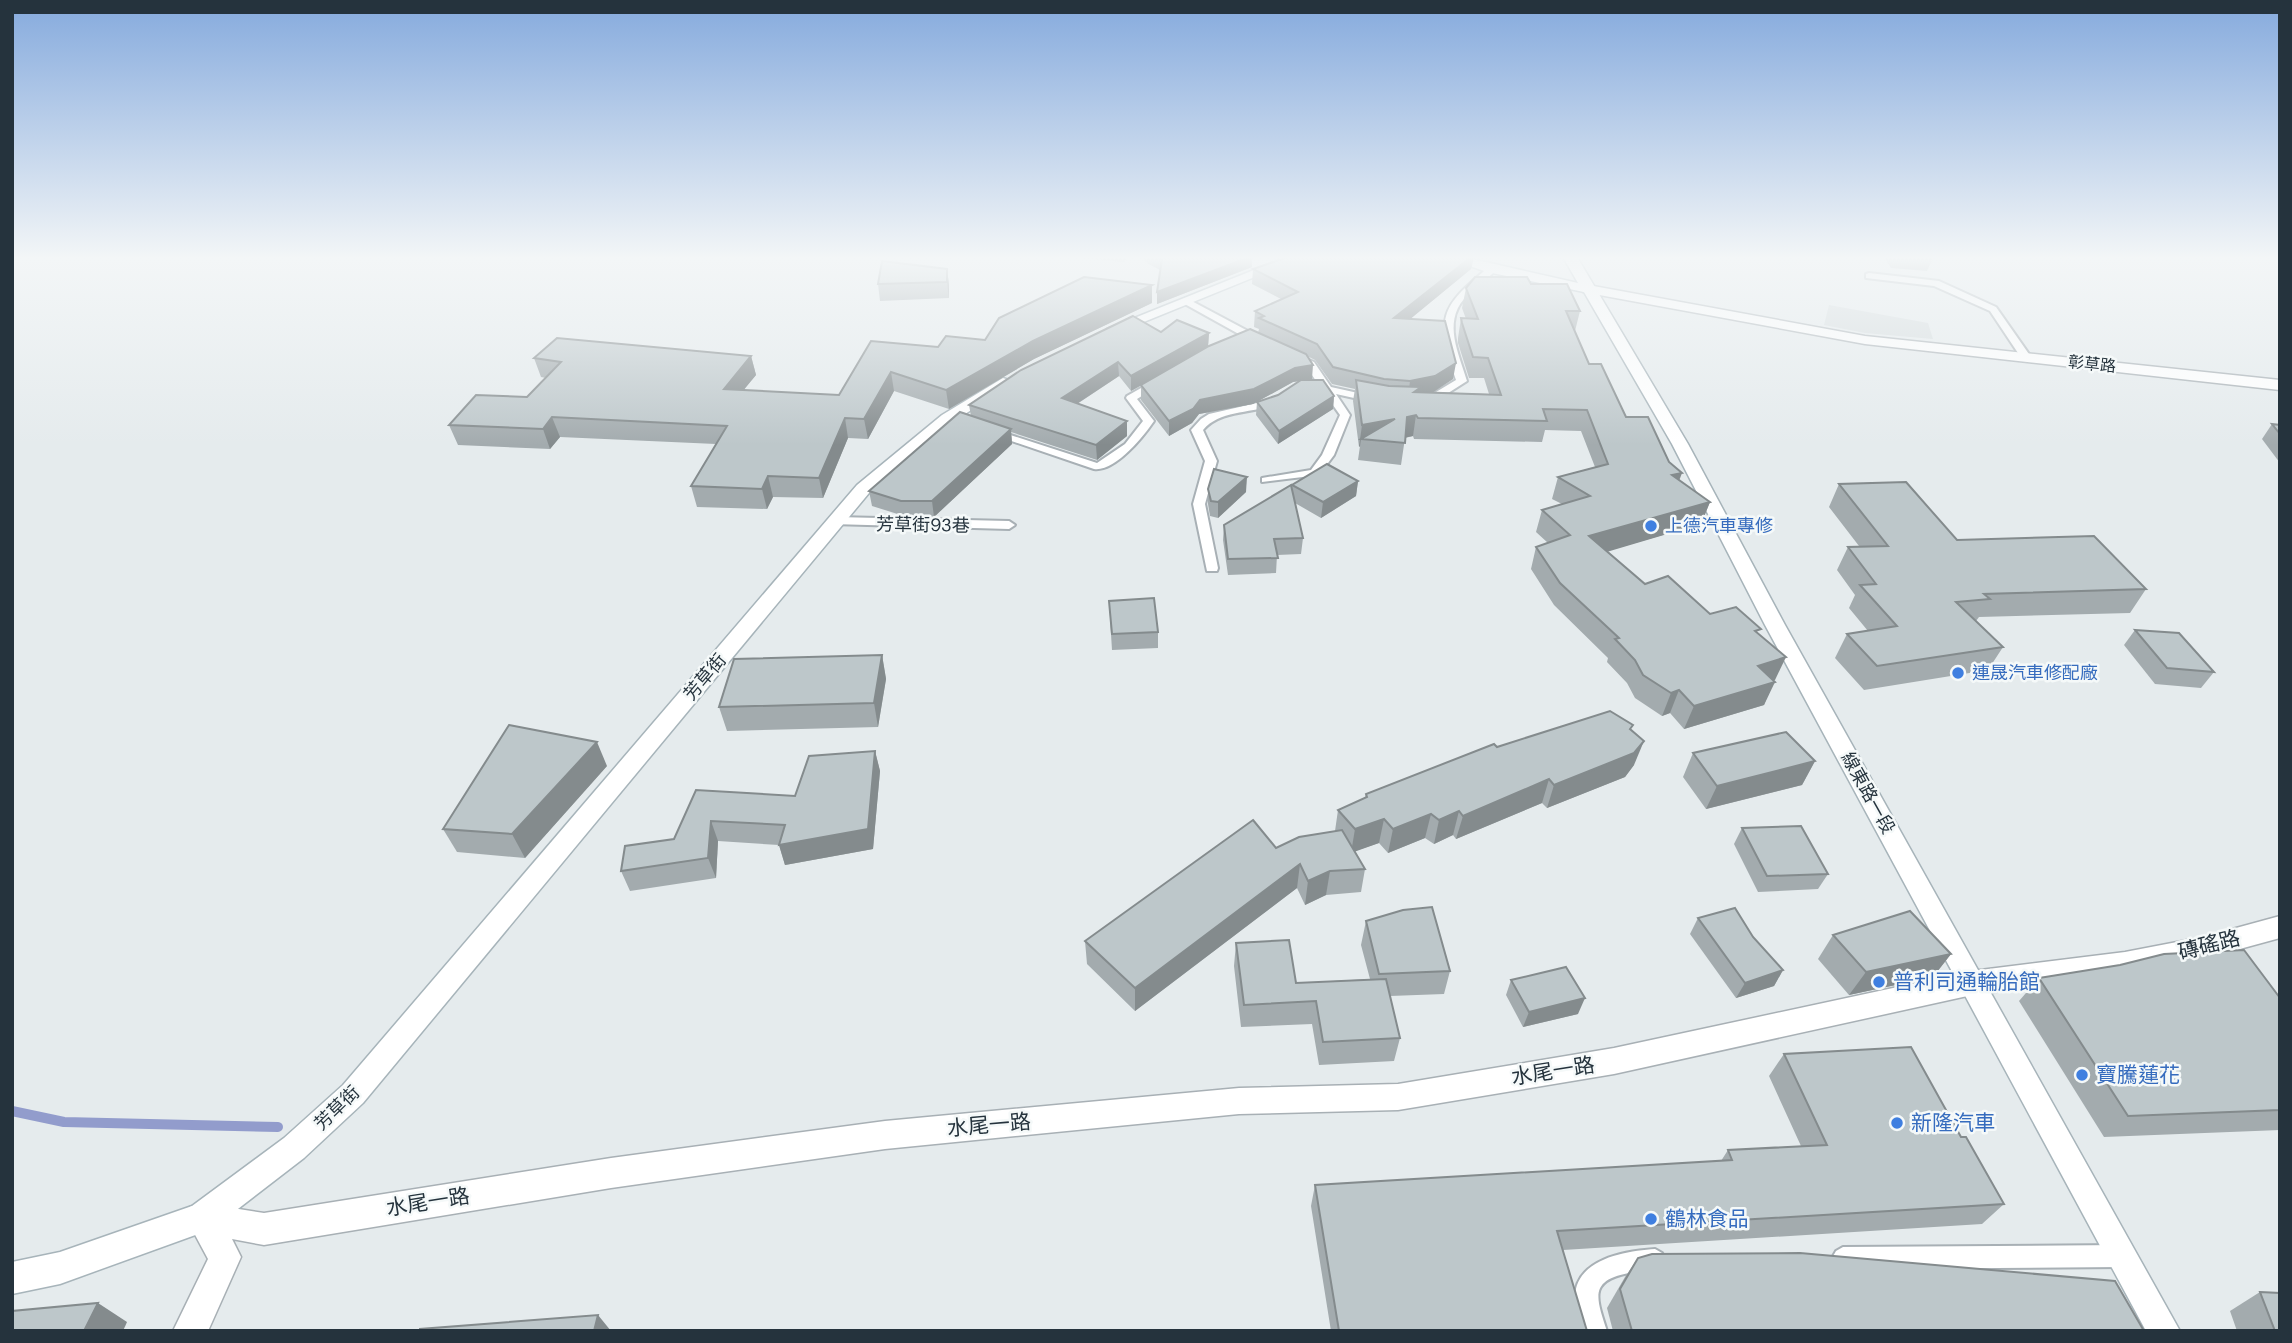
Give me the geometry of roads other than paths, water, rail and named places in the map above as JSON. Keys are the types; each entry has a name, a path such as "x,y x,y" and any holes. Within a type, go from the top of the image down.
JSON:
{"street":[{"path":"1099,335 1138,320"},
{"name":"線東路一段","path":"1606,320 1679,444 2164,1331"},
{"name":"彰草路","path":"1755,320 1865,340 2280,385"},
{"name":"芳草街","path":"201,1218 294,1148 353,1094 836,521 879,474 1017,376"},
{"name":"磚磘路","path":"1972,983 2125,964 2203,948 2280,927"},
{"name":"水尾一路","path":"12,1278 60,1268 201,1218 264,1229 611,1172 885,1135 1239,1101 1398,1097 1614,1060 1972,983"},
{"path":"190,1331 204,1307 225,1257 201,1218"}],"lane":[{"path":"1220,320 1273,348"},
{"path":"1417,402 1437,398 1461,381 1449,340 1447,320"},
{"path":"2000,320 2026,357"},
{"path":"1237,341 1249,336"},
{"path":"1266,480 1315,473 1345,415 1329,388 1310,365 1286,353"},
{"path":"986,430 1098,467 1129,446 1149,421 1131,398 1167,377"},
{"path":"1301,387 1311,384 1380,401"},
{"path":"1212,568 1199,504 1211,461 1196,430 1204,419 1215,414 1266,406 1284,395"},
{"name":"芳草街93巷","path":"836,521 1009,526"},
{"path":"1818,1259 2122,1256"},
{"path":"1595,1331 1586,1297 1593,1279 1609,1268 1638,1260 1680,1260"}],"waterway":[{"path":"12,1111 64,1122 278,1127"}],"place":[{"name":"上德汽車專修","path":"1651,526"},
{"name":"連晟汽車修配廠","path":"1958,673"},
{"name":"普利司通輪胎館","path":"1879,982"},
{"name":"寶騰蓮花","path":"2082,1075"},
{"name":"新隆汽車","path":"1897,1123"},
{"name":"鶴林食品","path":"1651,1219"}]}
